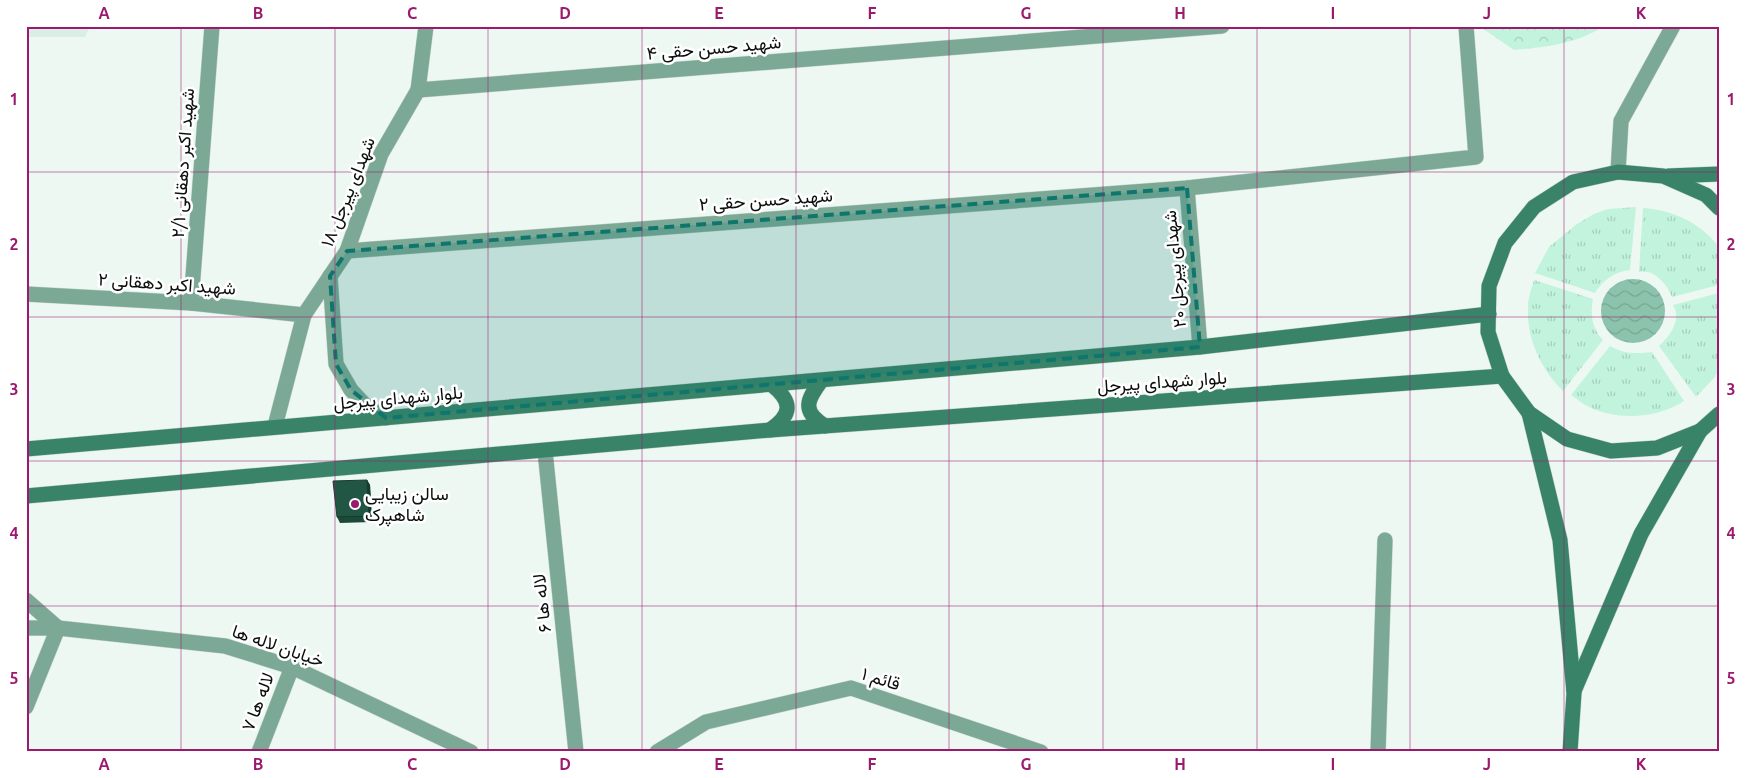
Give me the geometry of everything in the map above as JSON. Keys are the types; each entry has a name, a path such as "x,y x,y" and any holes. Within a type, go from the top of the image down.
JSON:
{"main road":[{"path":"1700,431 1657,448 1611,451 1567,438 1529,413 1502,376 1488,332 1489,286 1505,243 1534,207 1573,182 1618,172 1663,176 1719,174"},
{"path":"1663,176 1706,195 1719,208"},
{"name":"بلوار شهدای پیرجل","path":"26,449 1200,347 1489,314"},
{"name":"بلوار شهدای پیرجل","path":"26,496 770,430 1502,376"},
{"path":"821,381 808,400 812,416 825,426"},
{"path":"770,430 780,423 786,413 788,404 784,394 772,385"},
{"path":"1529,413 1560,540 1574,693 1570,752"},
{"path":"1574,693 1641,534 1700,431 1719,414"}],"street":[{"name":"شهید اکبر دهقانی ۲/۱","path":"191,303 212,26"},
{"name":"شهدای پیرجل ۱۸","path":"275,426 304,315 347,251 381,154 418,90 426,26"},
{"name":"شهید حسن حقی ۴","path":"418,90 1222,26"},
{"name":"شهید حسن حقی ۲","path":"347,251 1188,188 1476,157 1466,26"},
{"path":"1618,172 1621,121 1673,26"},
{"name":"شهدای پیرجل ۲۰","path":"1188,188 1200,347"},
{"path":"330,276 336,364 355,395 365,405 386,418"},
{"name":"شهید اکبر دهقانی ۲","path":"26,294 191,303 304,315"},
{"name":"لاله ها ۶","path":"545,451 576,752"},
{"path":"1378,752 1385,540"},
{"path":"26,600 58,628 26,706"},
{"name":"خیابان لاله ها","path":"26,628 58,628 225,646 292,667 471,752"},
{"name":"لاله ها ۷","path":"259,752 292,667"},
{"name":"قائم ۱","path":"657,752 706,722 852,688 1040,752"}],"highlighted area":[{"path":"1187,188 1200,347 386,418 351,390 336,364 330,276 347,251"}],"shaded area":[{"path":"26,26 90,26 85,37 26,37"}],"green space":[{"path":"1479,26 1604,26 1572,41 1514,50"},
{"path":"1636,207 1630,270 1610,277 1595,293 1535,273 1549,247 1577,224 1594,214 1608,209"},
{"path":"1643,208 1654,209 1686,219 1712,239 1719,247 1719,285 1672,297 1667,287 1659,278 1650,273 1639,272"},
{"path":"1534,280 1593,299 1593,321 1596,331 1603,340 1563,391 1548,373 1532,341 1528,306"},
{"path":"1719,293 1719,370 1696,397 1659,346 1674,327 1676,312 1673,305"},
{"path":"1610,346 1630,353 1652,352 1684,401 1662,411 1636,416 1623,416 1598,411 1571,395"}],"water":[{"path":"1633,279 1651,285 1659,293 1665,311 1659,329 1651,337 1633,343 1615,337 1607,329 1601,311 1607,293 1615,285"}],"building":[{"name":"سالن زیبایی شاهپرک","path":"367,480 369,516 337,517 333,481"}],"place":[{"name":"سالن زیبایی شاهپرک","path":"355,504"}]}
